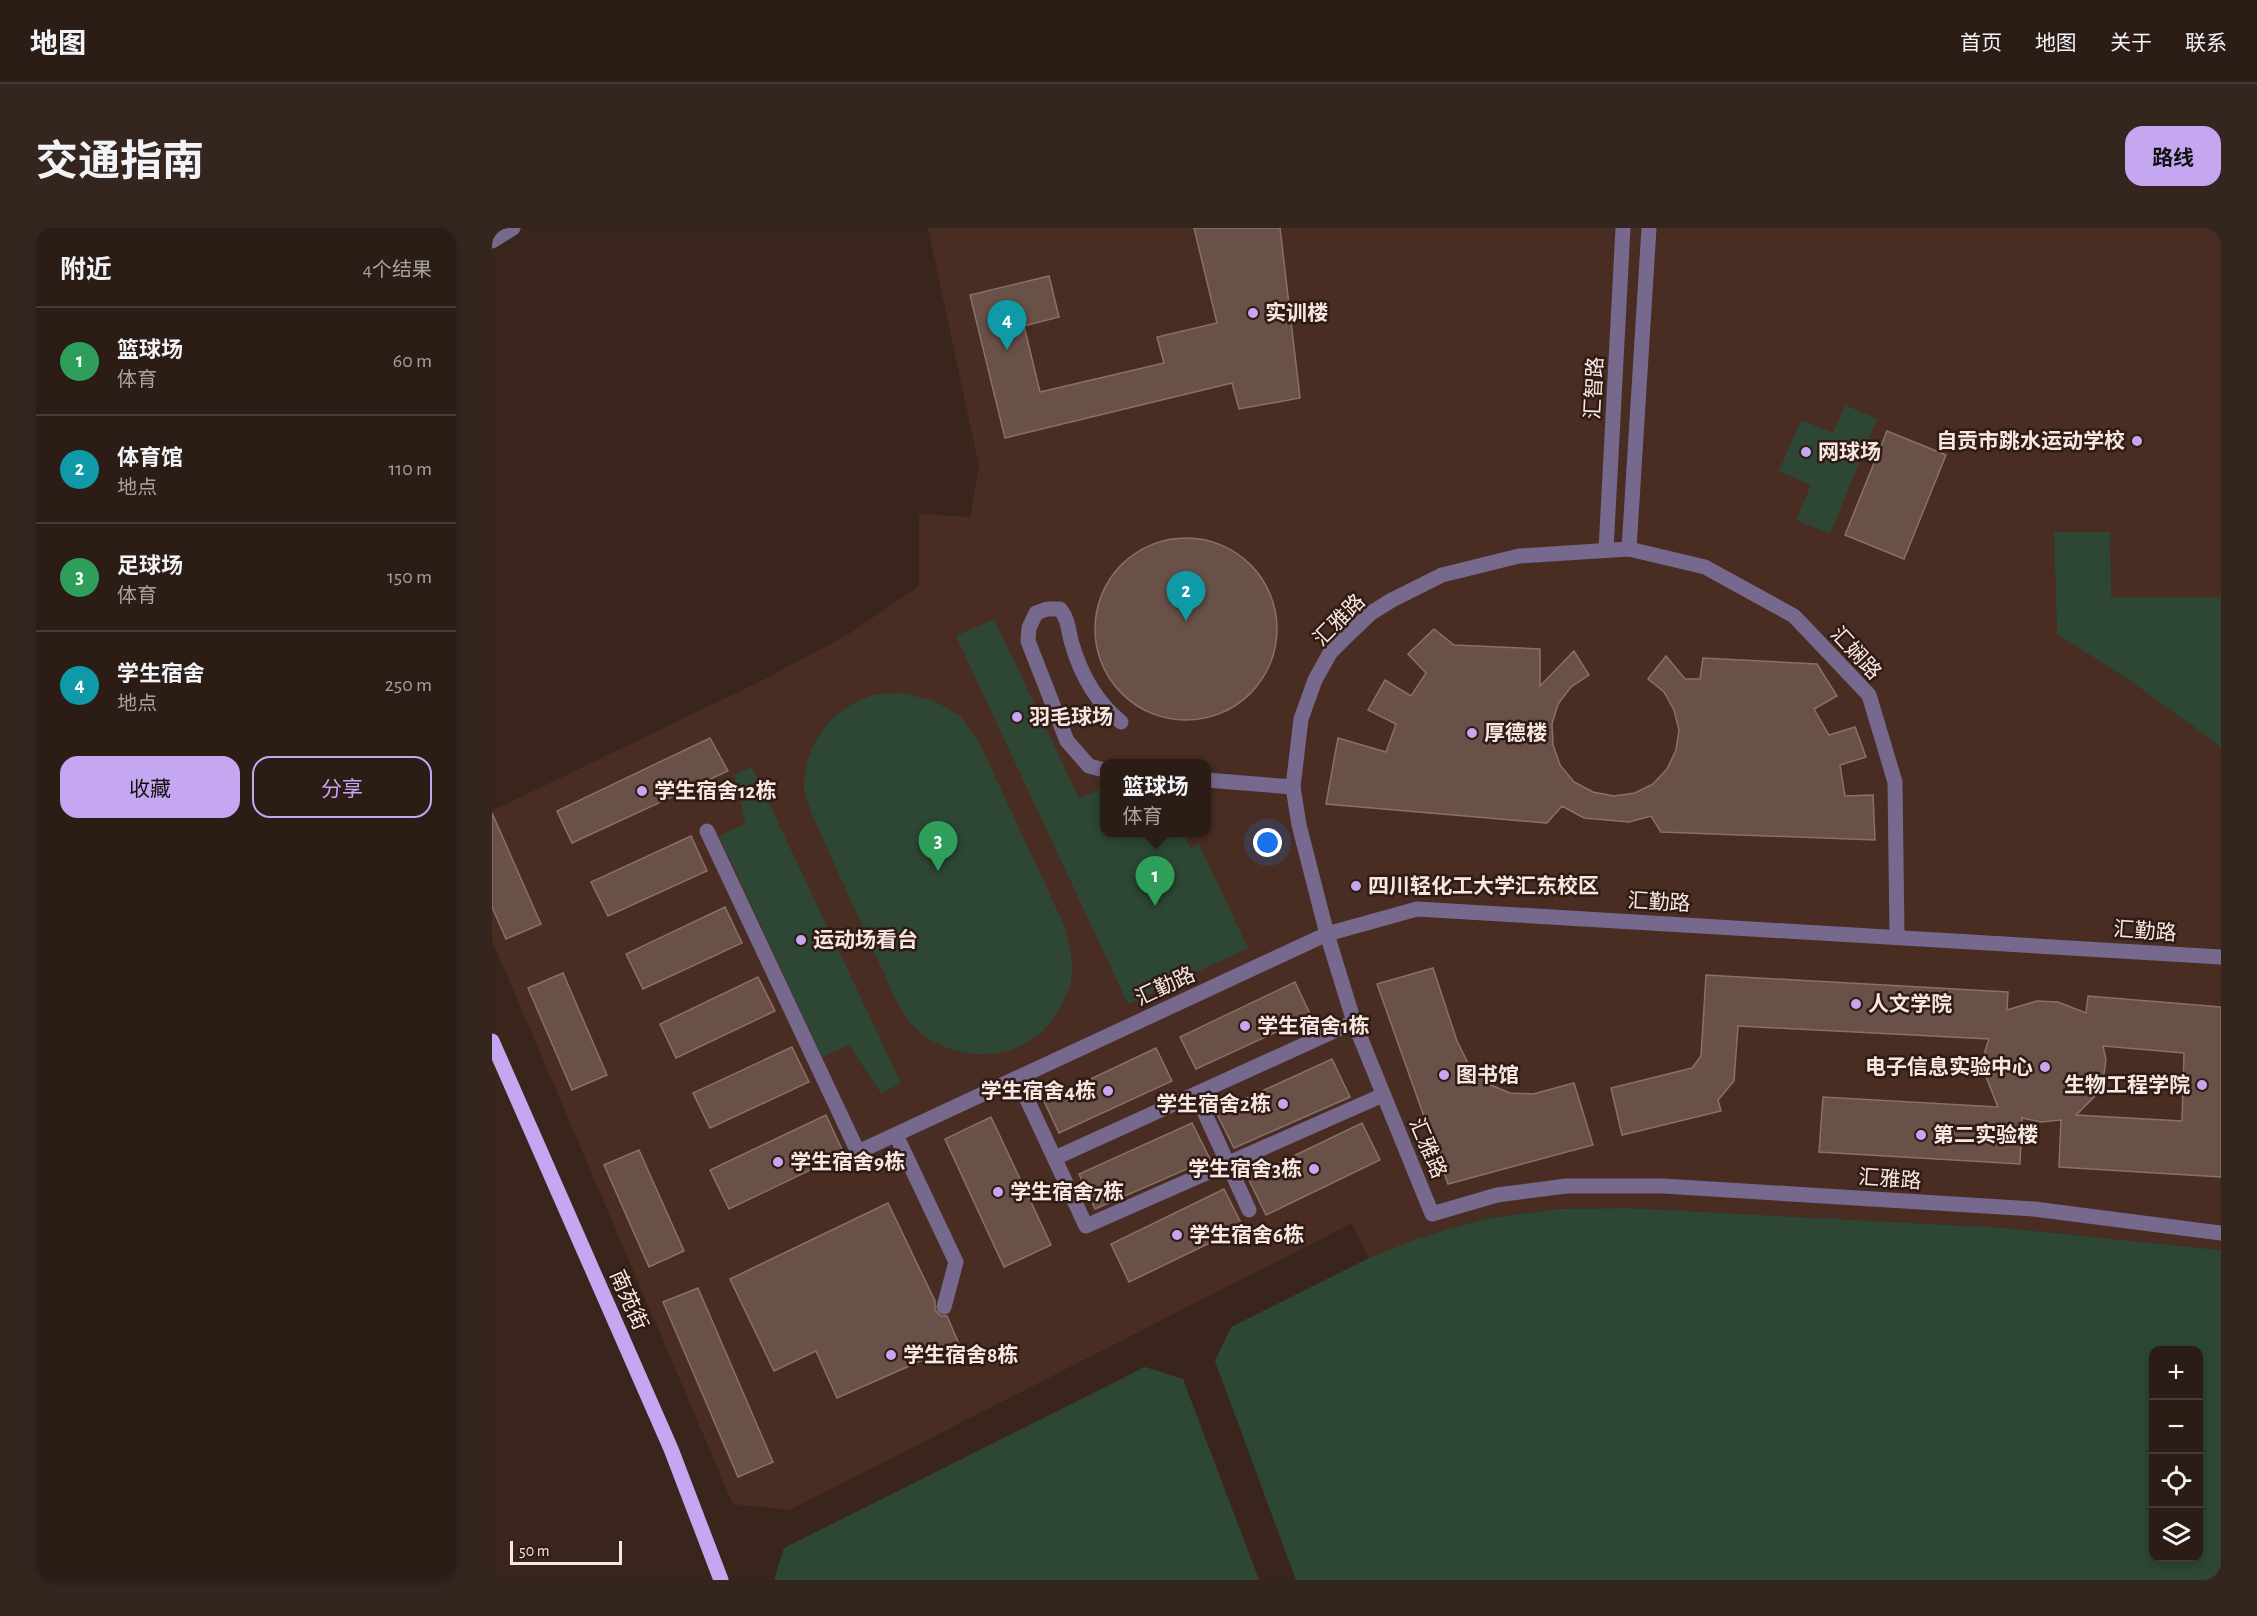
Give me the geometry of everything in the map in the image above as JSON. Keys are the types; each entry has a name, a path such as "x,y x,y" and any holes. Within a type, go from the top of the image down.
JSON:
{"main road":[{"name":"南苑街","path":"492,1041 671,1449 721,1580"}],"street":[{"path":"492,241 513,228"},
{"name":"汇智路","path":"1606,550 1623,228"},
{"path":"1629,549 1649,228"},
{"name":"汇雅路","path":"1629,549 1520,556 1442,575 1392,600 1371,613 1330,653 1315,680 1301,719 1293,787 1299,825 1327,934 1354,1022 1432,1214 1497,1195 1566,1186 1663,1186 2034,1209 2221,1233"},
{"name":"汇娴路","path":"1629,549 1705,567 1794,616 1869,695 1895,782 1897,936"},
{"path":"1100,769 1089,766 1067,741 1029,641 1029,628 1036,613 1047,609 1060,609 1066,618 1079,667 1106,710 1121,722"},
{"path":"1211,780 1293,787"},
{"name":"汇勤路","path":"707,831 858,1152 1327,934 1417,909 2221,957"},
{"path":"1055,1158 1354,1022"},
{"path":"1017,1078 1086,1226 1383,1095"},
{"path":"1196,1094 1249,1210"},
{"path":"896,1135 956,1262 944,1306"}],"shaded area":[{"name":"四川轻化工大学汇东校区","path":"928,228 2209,228 2221,233 2221,597 2110,597 2054,532 2057,634 2132,682 2221,747 2221,1250 2006,1228 1628,1208 1556,1209 1484,1219 1416,1239 1369,1258 1352,1223 790,1510 733,1504 492,940 492,811 765,679 847,635 919,586 919,514 970,517 979,466"}],"green space":[{"path":"1845,405 1877,419 1830,534 1796,520 1811,485 1779,471 1801,420 1833,433"},
{"path":"2054,532 2110,532 2111,597 2221,597 2221,747 2132,682 2057,634"},
{"path":"994,619 1079,798 1100,790 1100,837 1185,837 1191,848 1199,844 1248,948 1128,1004 956,636"},
{"path":"903,693 934,701 960,716 978,740 1064,925 1072,961 1068,990 1051,1021 1036,1037 1017,1047 996,1053 975,1054 953,1050 933,1041 911,1024 896,1000 806,798 804,786 809,756 823,730 832,719 844,709 871,696"},
{"name":"运动场看台","path":"752,767 901,1083 881,1093 849,1045 822,1057 719,836 746,823 734,775"},
{"path":"1628,1208 2006,1228 2221,1250 2221,1580 1296,1580 1215,1361 1231,1327 1369,1258 1416,1239 1484,1219 1556,1209"},
{"path":"1145,1367 1183,1379 1259,1580 774,1580 784,1548"}],"building":[{"path":"1194,228 1280,228 1300,398 1239,409 1232,383 1005,438 970,295 1049,276 1059,317 1024,326 1040,392 1164,363 1157,337 1217,323"},
{"path":"1887,431 1946,455 1904,559 1845,535"},
{"path":"1186,538 1204,539 1221,545 1237,553 1251,564 1262,578 1270,594 1276,611 1276,647 1270,664 1262,680 1251,694 1237,705 1221,713 1204,719 1186,720 1168,719 1151,713 1135,705 1121,694 1110,680 1102,664 1096,647 1095,629 1096,611 1102,594 1110,578 1121,564 1135,553 1151,545 1168,539"},
{"name":"厚德楼","path":"1434,629 1454,645 1540,649 1540,686 1574,651 1589,675 1571,687 1558,704 1552,724 1553,745 1560,765 1574,782 1593,792 1614,796 1635,793 1653,784 1667,769 1676,750 1679,730 1674,710 1664,692 1648,679 1666,656 1685,679 1700,679 1703,658 1817,664 1837,696 1814,709 1829,735 1855,727 1866,757 1840,765 1845,796 1873,795 1875,840 1661,832 1651,816 1629,822 1584,818 1562,806 1547,823 1326,804 1338,738 1386,752 1396,724 1368,710 1385,680 1411,696 1426,673 1408,654"},
{"name":"学生宿舍12栋","path":"710,738 728,771 572,843 557,811"},
{"path":"492,813 541,924 506,939 492,907"},
{"path":"691,836 707,871 608,916 591,882"},
{"path":"725,907 742,943 643,989 626,954"},
{"name":"图书馆","path":"1433,968 1457,1041 1470,1067 1488,1084 1510,1093 1533,1094 1574,1083 1593,1145 1448,1184 1377,984"},
{"path":"563,973 607,1075 572,1090 528,988"},
{"path":"1706,975 2008,992 2007,1010 2037,1001 2058,1002 2086,1013 2088,996 2221,1007 2221,1177 2059,1167 2061,1120 2041,1122 2022,1118 2020,1164 1819,1152 1823,1097 1998,1107 1985,1074 1984,1054 1989,1039 1738,1026 1734,1081 1718,1100 1721,1111 1622,1135 1611,1088 1692,1068 1701,1056","holes":["2103,1046 2184,1053 2182,1121 2076,1115 2094,1097 2103,1080 2106,1060"]},
{"path":"758,977 775,1011 676,1058 660,1024"},
{"name":"学生宿舍1栋","path":"1295,982 1311,1016 1196,1069 1180,1037"},
{"path":"792,1047 809,1082 710,1128 693,1093"},
{"name":"学生宿舍4栋","path":"1156,1048 1172,1081 1059,1133 1044,1101"},
{"name":"学生宿舍2栋","path":"1332,1059 1350,1097 1234,1148 1216,1112"},
{"name":"学生宿舍9栋","path":"826,1115 844,1154 729,1209 710,1170"},
{"name":"学生宿舍7栋","path":"991,1117 1051,1245 1004,1267 945,1139"},
{"path":"1192,1123 1210,1159 1095,1209 1079,1174"},
{"name":"学生宿舍3栋","path":"1362,1123 1380,1160 1266,1215 1248,1178"},
{"path":"639,1150 684,1251 649,1267 604,1165"},
{"name":"学生宿舍6栋","path":"1224,1189 1243,1227 1129,1282 1111,1244"},
{"path":"888,1203 935,1301 935,1310 941,1316 947,1316 959,1344 837,1398 816,1351 774,1371 730,1279"},
{"path":"698,1288 773,1462 738,1477 663,1302"}],"place":[{"name":"实训楼","path":"1253,313"},
{"name":"学生宿舍","path":"1007,350"},
{"name":"自贡市跳水运动学校","path":"2137,441"},
{"name":"网球场","path":"1806,452"},
{"name":"体育馆","path":"1186,621"},
{"name":"羽毛球场","path":"1017,717"},
{"name":"厚德楼","path":"1472,733"},
{"name":"学生宿舍12栋","path":"642,791"},
{"name":"足球场","path":"938,871"},
{"name":"四川轻化工大学汇东校区","path":"1356,886"},
{"name":"篮球场","path":"1155,906"},
{"name":"运动场看台","path":"801,940"},
{"name":"人文学院","path":"1856,1004"},
{"name":"学生宿舍1栋","path":"1245,1026"},
{"name":"电子信息实验中心","path":"2045,1067"},
{"name":"图书馆","path":"1444,1075"},
{"name":"生物工程学院","path":"2202,1085"},
{"name":"学生宿舍4栋","path":"1108,1091"},
{"name":"学生宿舍2栋","path":"1283,1104"},
{"name":"第二实验楼","path":"1921,1135"},
{"name":"学生宿舍9栋","path":"778,1162"},
{"name":"学生宿舍3栋","path":"1314,1169"},
{"name":"学生宿舍7栋","path":"998,1192"},
{"name":"学生宿舍6栋","path":"1177,1235"},
{"name":"学生宿舍8栋","path":"891,1355"}]}
